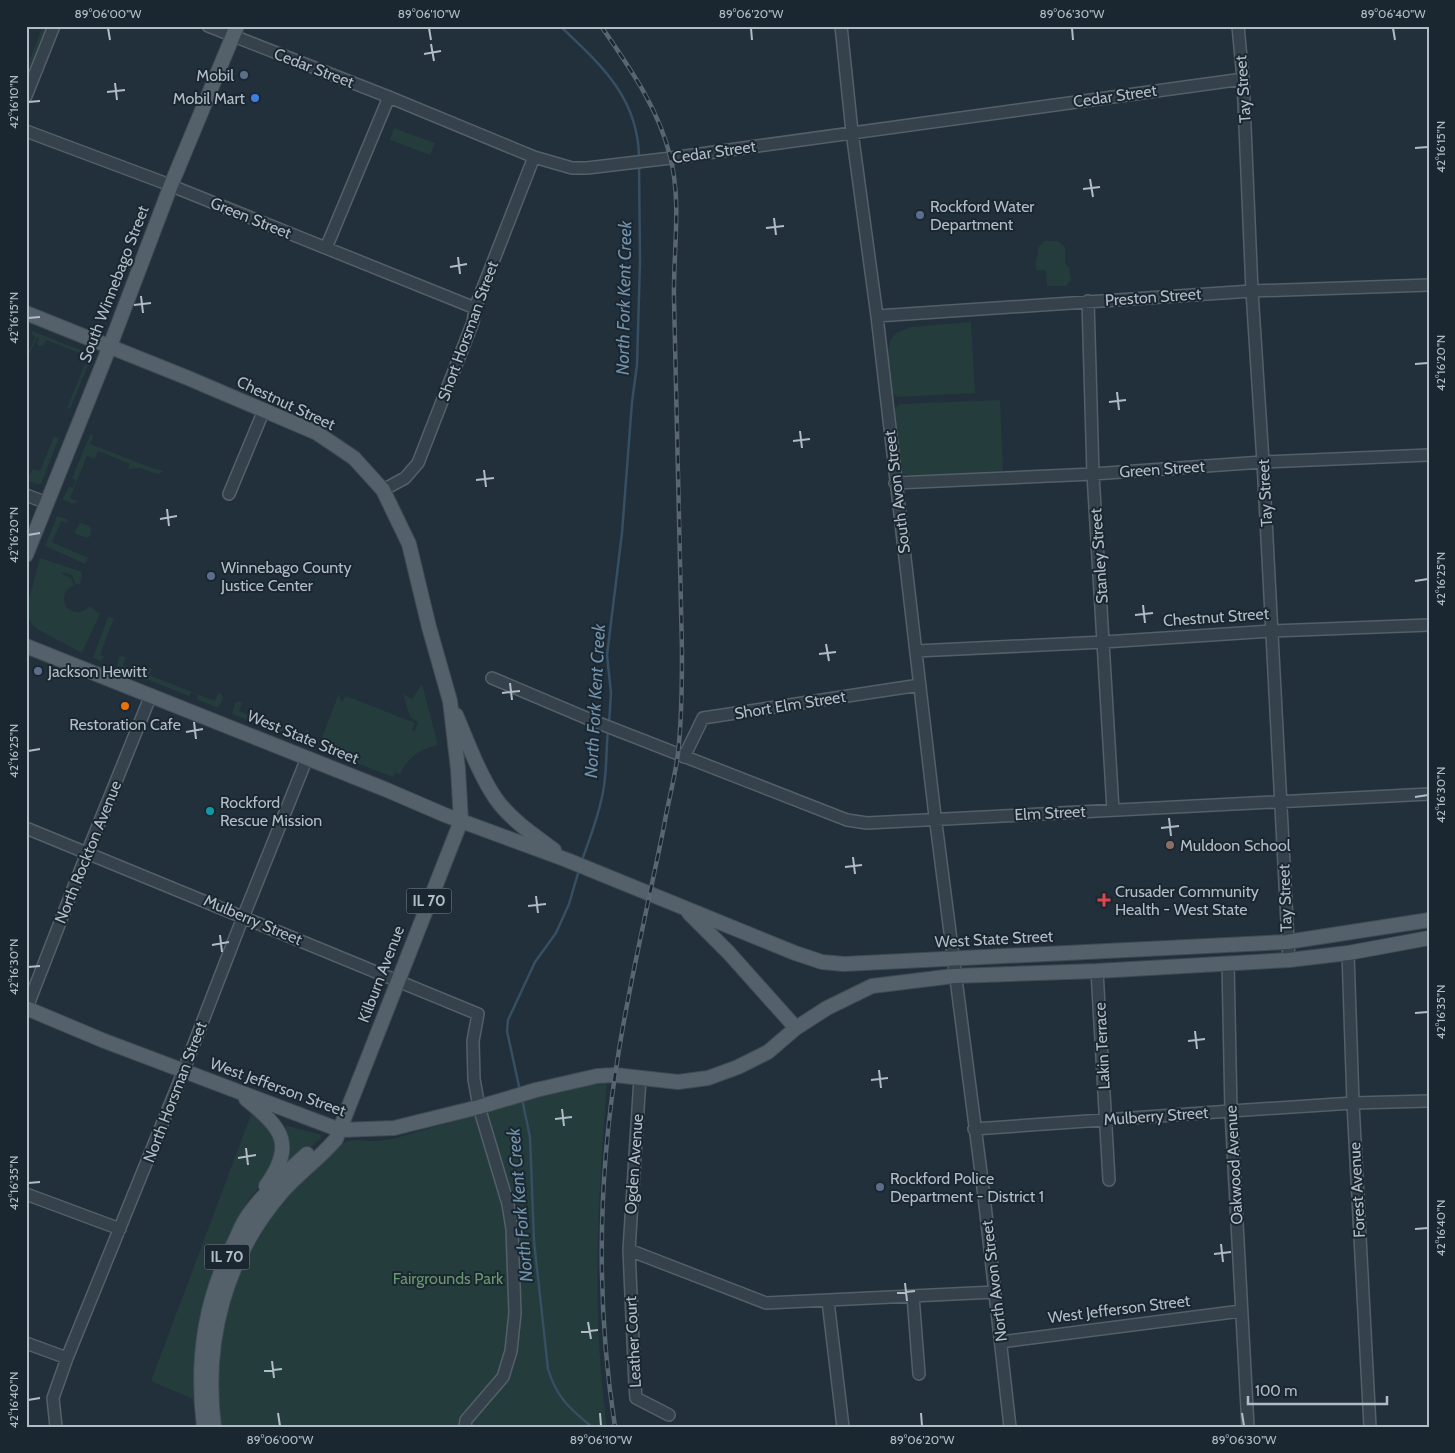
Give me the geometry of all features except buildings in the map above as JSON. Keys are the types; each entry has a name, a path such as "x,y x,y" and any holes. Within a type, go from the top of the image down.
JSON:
{"main road":[{"name":"South Winnebago Street","path":"26,556 110,346 171,185 235,31"},
{"name":"Chestnut Street","path":"26,313 110,346 317,433 354,458 383,490 409,544 429,627"},
{"name":"Kilburn Avenue","path":"214,1427 211,1377 213,1348 218,1316 228,1282 251,1234 264,1214 283,1191 336,1139 461,821 458,769 450,701 429,627"},
{"name":"West State Street","path":"26,646 461,821 572,863 795,954 822,962 844,964 1287,942 1429,920"},
{"path":"450,701 488,787 497,801 517,823 572,863"},
{"path":"685,909 729,953 796,1028 827,1008 872,986 954,976 1097,971 1289,960 1348,953 1429,938"},
{"name":"West Jefferson Street","path":"26,1009 340,1130 394,1128 479,1107 536,1090 597,1076 678,1082 708,1078 738,1067 768,1052 796,1028"},
{"path":"236,1090 270,1119 279,1132 283,1149 281,1161 247,1216"},
{"name":"IL 70","path":"204,1427 200,1363 205,1326 224,1262 247,1216 296,1164 327,1137 340,1130"}],"street":[{"path":"26,96 54,26"},
{"name":"Cedar Street","path":"208,26 235,31 534,157 572,168 652,160 1243,79"},
{"name":"South Avon Street","path":"840,26 852,132 877,316 952,958"},
{"name":"Tay Street","path":"1238,26 1243,79 1252,291 1263,462 1289,960"},
{"path":"326,248 389,96"},
{"name":"Green Street","path":"26,131 171,185 475,308"},
{"name":"Short Horsman Street","path":"383,490 405,478 418,463 473,322 475,308 534,157"},
{"name":"Preston Street","path":"877,316 1252,291 1429,284"},
{"name":"Stanley Street","path":"1088,301 1093,474 1113,810"},
{"path":"229,494 264,410"},
{"name":"Green Street","path":"895,483 1093,474 1263,462 1429,455"},
{"path":"26,495 47,503"},
{"name":"Chestnut Street","path":"916,651 1104,642 1272,630 1429,625"},
{"name":"Elm Street","path":"492,678 684,757 847,820 867,823 1429,794"},
{"name":"Short Elm Street","path":"684,757 703,718 920,685"},
{"name":"North Rockton Avenue","path":"26,1009 151,695"},
{"name":"North Horsman Street","path":"56,1427 53,1398 67,1358 184,1071 243,916 307,758"},
{"name":"Mulberry Street","path":"26,828 478,1014 473,1040 473,1063 479,1107"},
{"name":"Forest Avenue","path":"1348,953 1353,1103 1370,1427"},
{"name":"North Avon Street","path":"952,958 995,1292 1010,1427"},
{"name":"Oakwood Avenue","path":"1228,963 1231,1111 1248,1427"},
{"name":"Lakin Terrace","path":"1097,971 1109,1180"},
{"name":"Ogden Avenue","path":"629,1250 640,1078"},
{"name":"Mulberry Street","path":"974,1129 1353,1103 1429,1101"},
{"path":"465,1427 466,1420 503,1377 514,1336 512,1229 504,1189 479,1107"},
{"path":"26,1194 120,1229"},
{"path":"629,1250 766,1303 995,1292"},
{"name":"Leather Court","path":"629,1250 636,1398 668,1415"},
{"path":"912,1296 919,1374"},
{"path":"828,1301 843,1427"},
{"name":"West Jefferson Street","path":"1001,1342 1241,1312"},
{"path":"26,1343 67,1358"}],"green space":[{"path":"43,26 47,26 26,79 26,69"},
{"path":"394,128 435,143 430,155 390,140"},
{"path":"1044,241 1058,241 1065,247 1065,263 1069,267 1071,280 1066,286 1047,286 1046,270 1036,270 1038,248"},
{"path":"971,322 975,393 898,397 892,393 887,354 891,339 896,333 911,327"},
{"path":"32,331 83,351 82,354 46,340 43,346 37,345 39,338 37,337 26,362 35,337"},
{"path":"85,364 88,365 70,409 67,408"},
{"path":"1000,400 1003,471 915,477 904,474 901,470 894,408 901,404"},
{"path":"91,433 93,437 90,444 164,471 158,474 140,468 128,469 130,464 98,451 95,459 87,456 70,498 77,501 72,504 63,499 69,487 73,488 76,480 72,478"},
{"path":"54,436 59,438 41,484 26,480 26,474 29,475 33,469 40,471"},
{"path":"57,516 66,519 68,523 61,521 52,542 88,558 85,564 45,546"},
{"path":"80,523 91,528 90,536 87,538 76,534 75,531"},
{"path":"40,558 82,572 80,584 76,584 72,575 63,572 62,574 71,578 74,585 65,594 66,607 78,612 84,611 90,606 100,614 82,653 39,630 28,617 28,603"},
{"path":"108,617 114,618 100,655 104,656 101,661 93,658"},
{"path":"119,657 126,657 123,665 143,672 146,666 152,669 149,675 215,701 218,693 222,695 223,699 218,708 197,699 198,695 191,692 189,696 139,676 140,672 133,670 131,673 117,668"},
{"path":"422,684 438,745 426,749 411,758 400,774 395,773 393,777 318,748 339,693 342,702 346,696 415,723 412,730 415,731 418,722 410,717 403,694 412,699"},
{"path":"238,701 242,703 239,711 303,736 306,729 310,735 305,742 261,725 262,721 255,718 253,722 232,714 235,703"},
{"name":"Fairgrounds Park","path":"607,1084 599,1213 598,1298 602,1384 607,1427 221,1427 218,1372 221,1344 233,1290 243,1265 255,1240 282,1200 331,1153 349,1141 376,1141 396,1138 540,1096 592,1085"},
{"path":"252,1112 272,1126 278,1155 232,1228 221,1251 200,1323 196,1348 193,1399 151,1381"},
{"path":"287,1126 319,1134 321,1138 294,1162 282,1168 288,1148 285,1128"}],"waterway":[{"name":"North Fork Kent Creek","path":"560,26 603,69 625,100 637,137 639,159"},
{"name":"North Fork Kent Creek","path":"609,724 611,693 607,655 622,533 632,402 637,365 640,261 639,164"},
{"name":"North Fork Kent Creek","path":"582,860 597,818 603,792 608,729"},
{"name":"North Fork Kent Creek","path":"520,1091 507,1031 508,1020 535,962 556,933 569,904 579,870"},
{"name":"North Fork Kent Creek","path":"522,1099 530,1137 534,1241 548,1369 555,1388 565,1402 592,1427"}],"railway":[{"path":"601,26 632,72 650,104 665,138 674,173 676,191 674,299 682,651 681,715 677,762 624,1022 612,1097 607,1144 603,1191 602,1286 609,1380 615,1427"}],"place":[{"name":"Mobil","path":"244,75"},
{"name":"Mobil Mart","path":"255,98"},
{"name":"Rockford Water Department","path":"920,215"},
{"name":"Winnebago County Justice Center","path":"211,576"},
{"name":"Jackson Hewitt","path":"38,671"},
{"name":"Restoration Cafe","path":"125,706"},
{"name":"Rockford Rescue Mission","path":"210,811"},
{"name":"Muldoon School","path":"1170,845"},
{"name":"Crusader Community Health - West State","path":"1104,900"},
{"name":"Rockford Police Department - District 1","path":"880,1187"}]}
